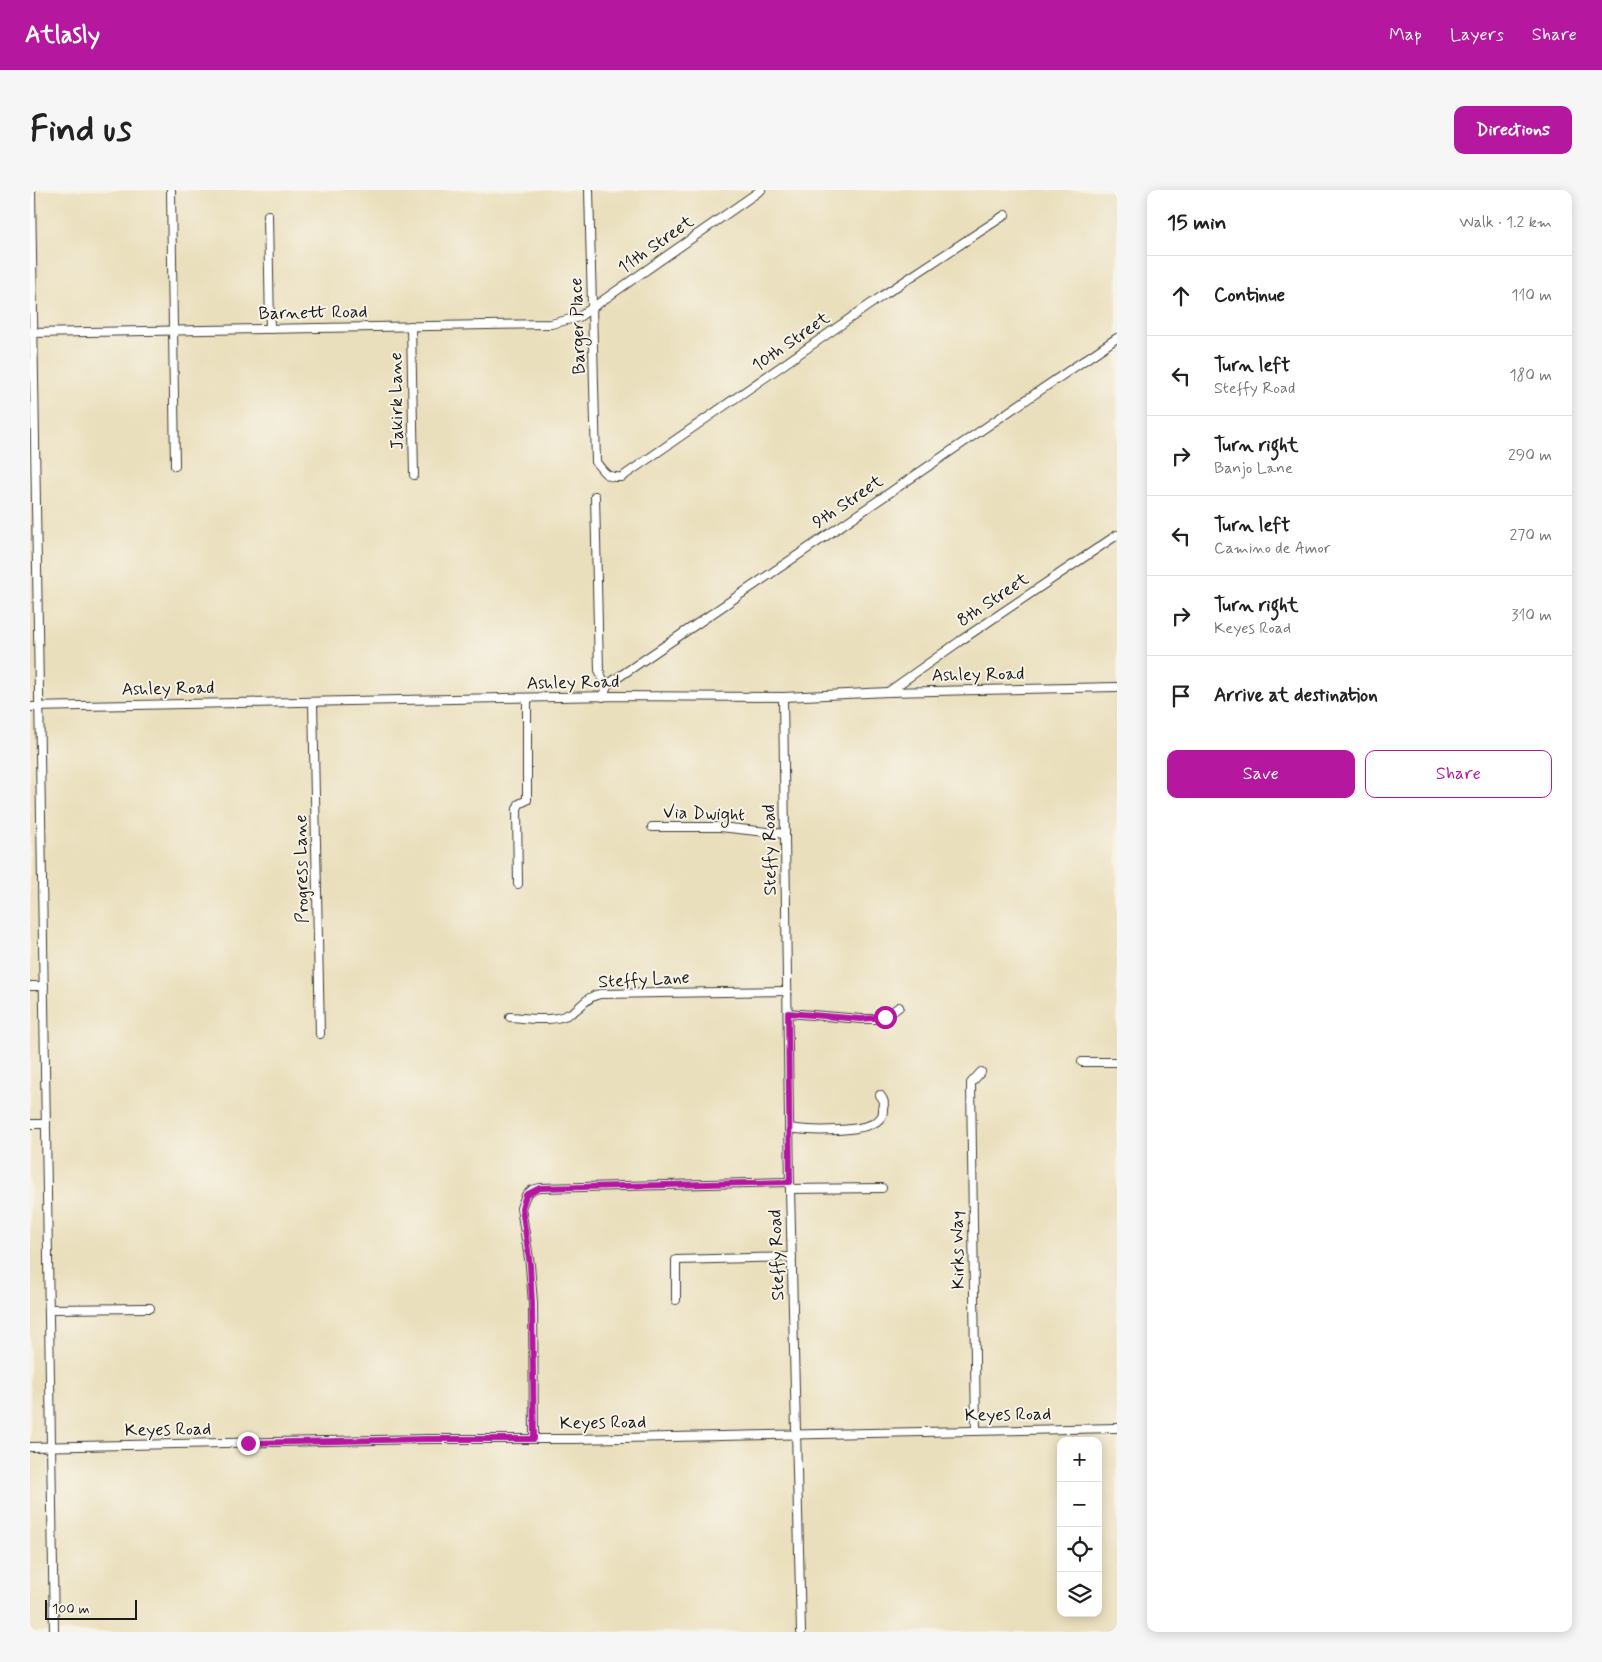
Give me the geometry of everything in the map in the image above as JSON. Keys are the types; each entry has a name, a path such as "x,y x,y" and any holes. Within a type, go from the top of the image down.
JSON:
{"street":[{"path":"31,190 54,1632"},
{"path":"172,190 175,466"},
{"name":"Barger Place","path":"589,190 596,462"},
{"name":"11th Street","path":"593,307 761,190"},
{"path":"268,215 270,329"},
{"name":"10th Street","path":"596,462 605,474 613,478 622,477 877,300 1005,215"},
{"name":"Barnett Road","path":"32,333 551,324 579,317 593,307"},
{"name":"Jakirk Lane","path":"411,326 414,475"},
{"name":"9th Street","path":"607,685 1117,338"},
{"path":"595,496 600,670 602,678 607,685 603,696"},
{"name":"8th Street","path":"888,692 1117,535"},
{"name":"Ashley Road","path":"30,706 603,696 783,697 888,692 1117,687"},
{"name":"Steffy Road","path":"783,697 790,1185 801,1632"},
{"path":"518,884 517,809 519,804 527,800 527,698"},
{"name":"Progress Lane","path":"314,702 320,1034"},
{"name":"Via Dwight","path":"652,827 720,827 785,834"},
{"path":"30,986 44,986"},
{"name":"Steffy Lane","path":"510,1016 560,1018 577,1009 590,997 600,994 788,991"},
{"path":"788,1013 877,1019 885,1017 900,1008"},
{"path":"1082,1062 1117,1062"},
{"name":"Kirks Way","path":"976,1431 971,1083 981,1072"},
{"path":"789,1128 837,1130 873,1124 881,1117 884,1104 880,1095"},
{"path":"30,1124 46,1124"},
{"path":"534,1439 532,1303 530,1265 522,1208 526,1195 532,1190 540,1188 790,1185 882,1188"},
{"path":"676,1300 676,1260 792,1257"},
{"path":"49,1308 150,1308"},
{"name":"Keyes Road","path":"30,1447 1117,1428"}],"route":[{"path":"248,1443 534,1439 532,1303 530,1265 522,1208 526,1195 532,1190 540,1188 790,1182 788,1013 861,1019 885,1017"}]}
